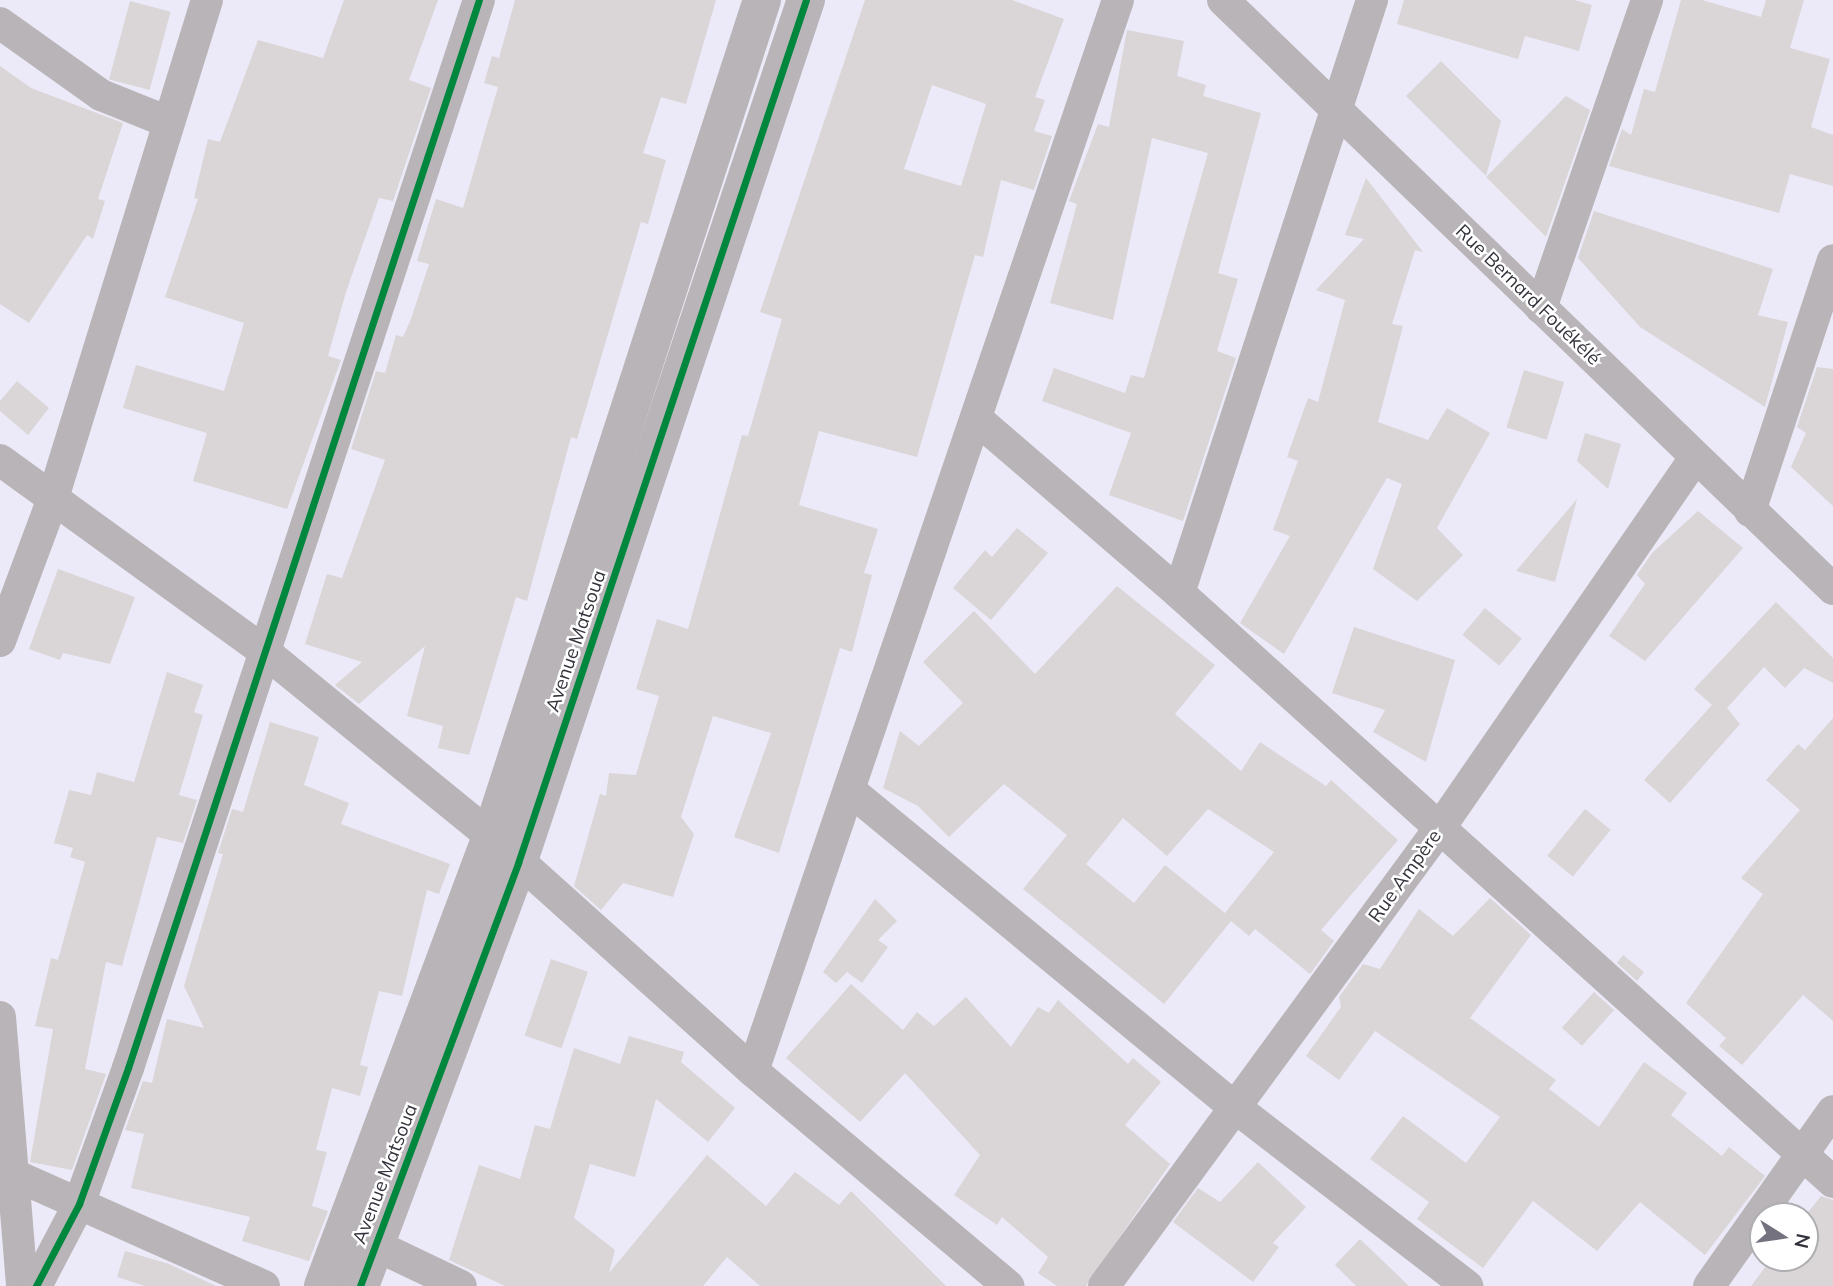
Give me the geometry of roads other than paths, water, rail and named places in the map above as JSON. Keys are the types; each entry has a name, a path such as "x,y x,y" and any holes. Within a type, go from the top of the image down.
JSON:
{"street":[{"path":"0,640 52,501 207,0"},
{"path":"36,1286 79,1204 265,652 479,0"},
{"name":"Avenue Matsoua","path":"323,1286 491,836 762,0"},
{"name":"Avenue Matsoua","path":"360,1286 518,863 806,0"},
{"path":"753,1071 852,792 1118,0"},
{"name":"Rue Bernard Fouékélé","path":"1223,0 1833,589"},
{"path":"1179,593 1334,106 1372,0"},
{"path":"1541,308 1647,0"},
{"path":"0,23 101,95 168,122"},
{"path":"1750,511 1833,260"},
{"path":"978,420 1179,593 1833,1182"},
{"name":"Rue Ampère","path":"1104,1286 1439,829 1695,458"},
{"path":"0,460 52,501 265,652 491,836 753,1071 1008,1286"},
{"path":"852,792 1236,1108 1467,1286"},
{"path":"0,1017 10,1173 22,1286"},
{"path":"1709,1286 1833,1111"},
{"path":"10,1173 264,1286"},
{"path":"375,1245 461,1286"}]}
